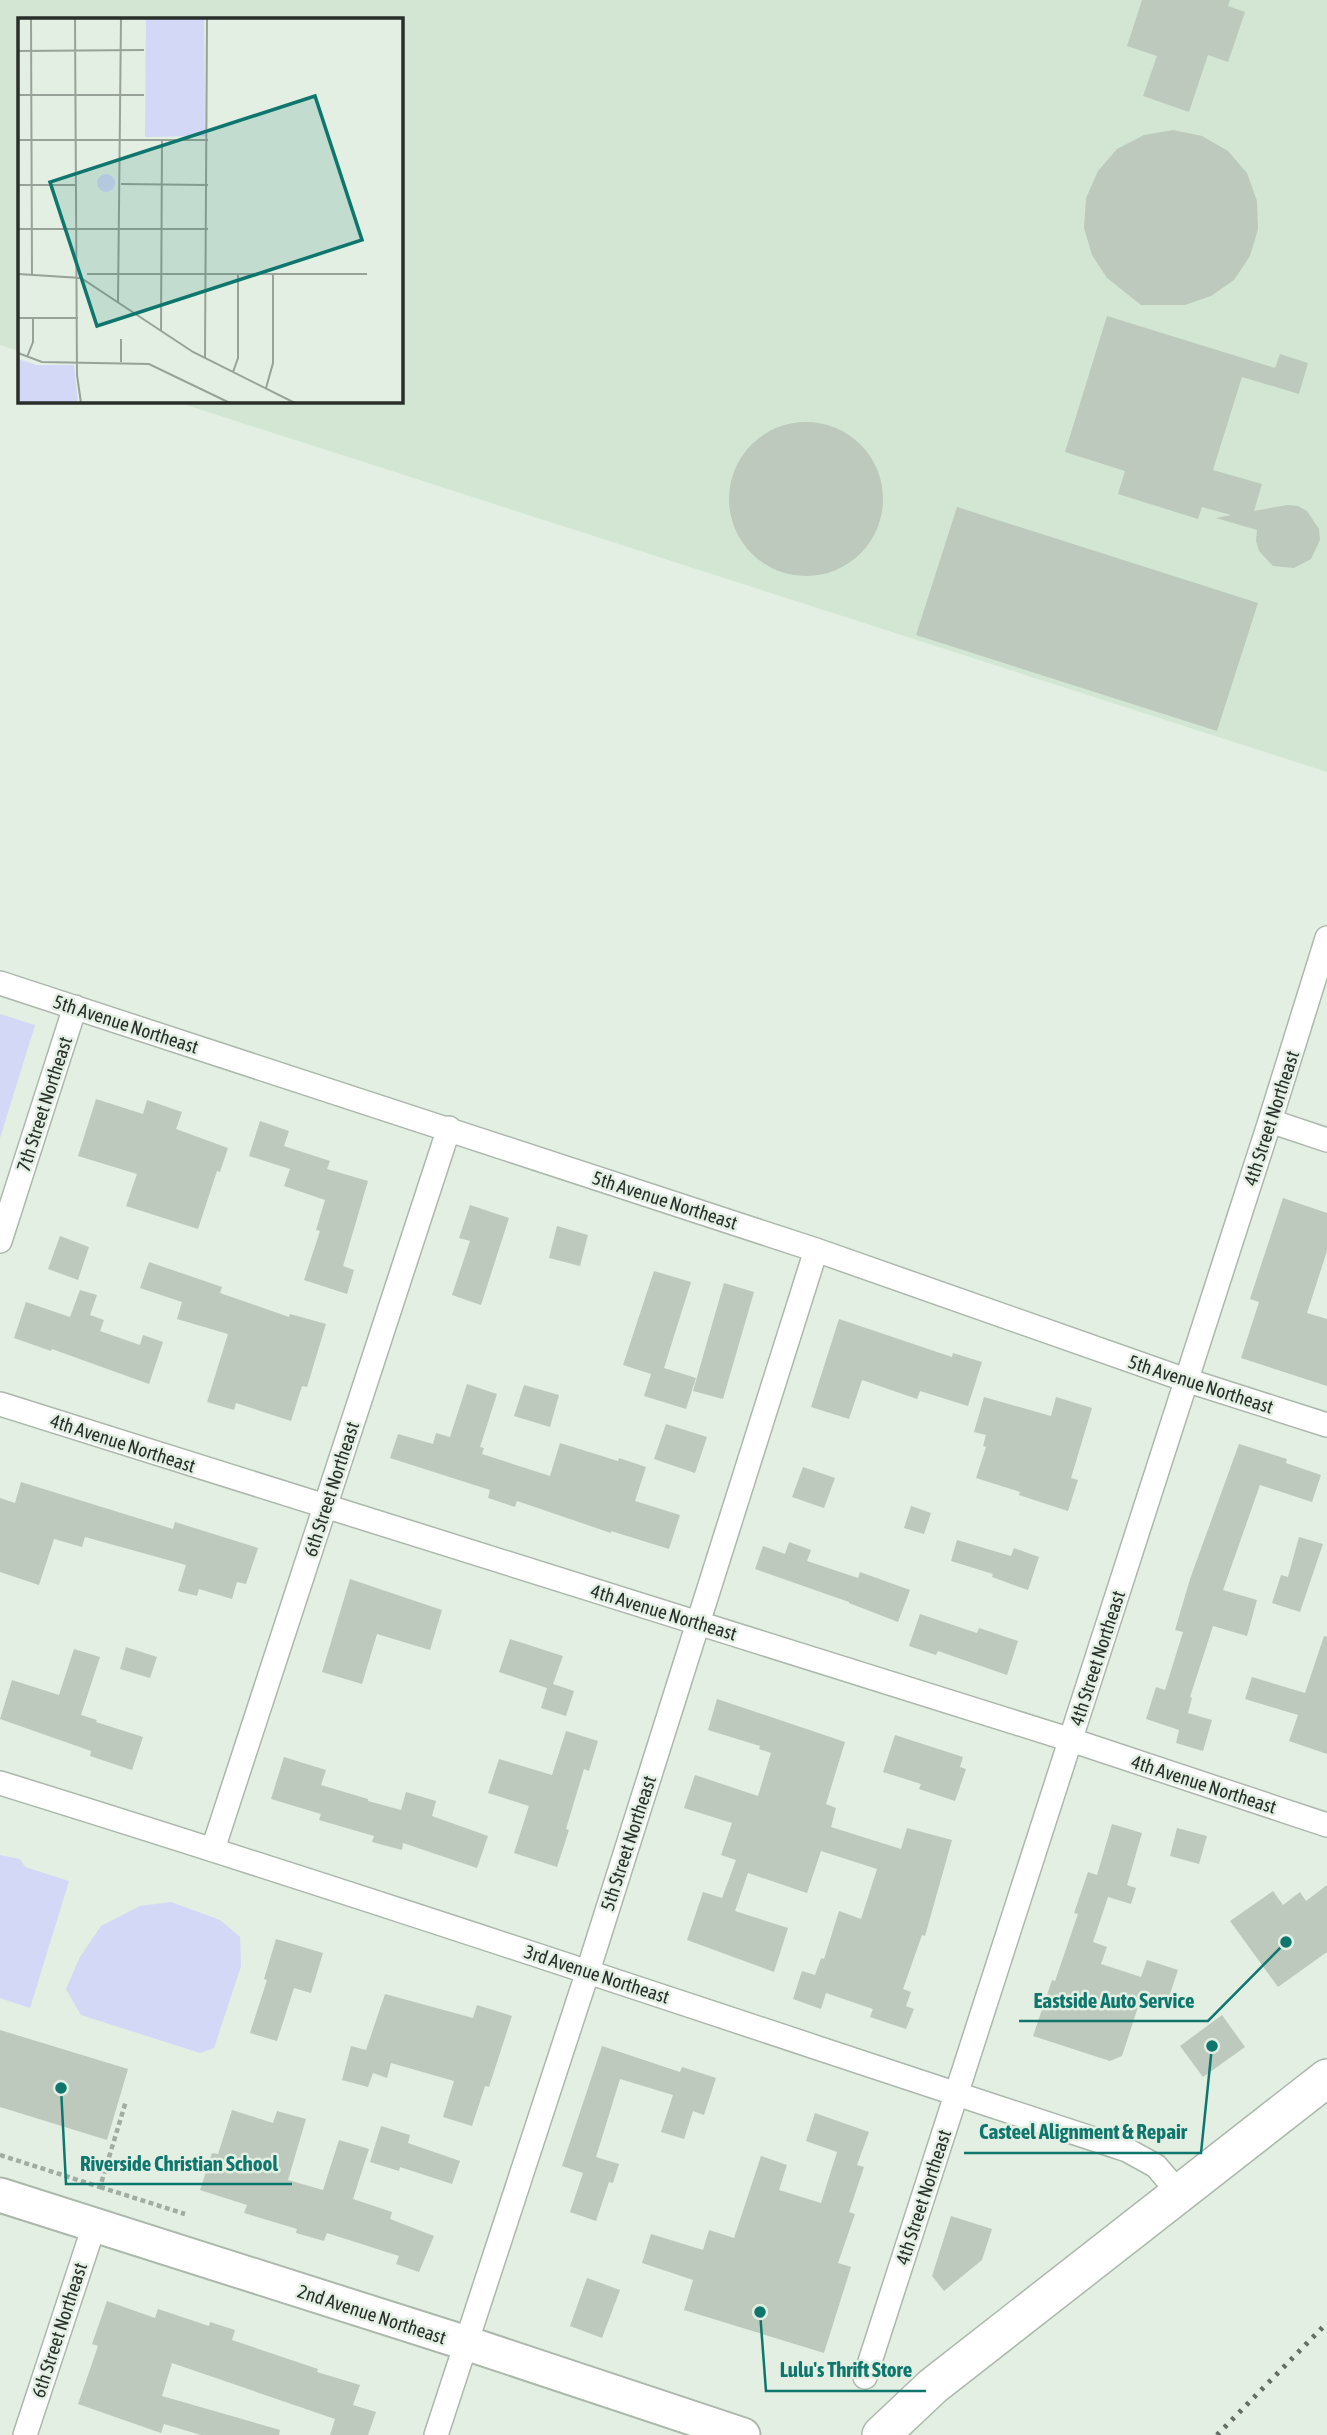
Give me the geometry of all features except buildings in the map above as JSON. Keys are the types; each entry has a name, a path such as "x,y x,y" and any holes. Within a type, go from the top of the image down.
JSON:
{"main road":[{"path":"881,2435 933,2386 1327,2078"}],"street":[{"name":"4th Street Northeast","path":"865,2377 1327,938"},
{"name":"5th Avenue Northeast","path":"0,983 816,1250 1186,1380 1327,1425"},
{"name":"7th Street Northeast","path":"0,1241 75,1007"},
{"path":"1270,1121 1327,1140"},
{"name":"6th Street Northeast","path":"213,1849 449,1128"},
{"name":"5th Street Northeast","path":"436,2435 588,1971 816,1250"},
{"name":"4th Avenue Northeast","path":"0,1404 1071,1740 1327,1825"},
{"name":"3rd Avenue Northeast","path":"0,1783 588,1971 1136,2154 1156,2166 1179,2193"},
{"name":"2nd Avenue Northeast","path":"0,2195 466,2343 743,2435"},
{"name":"6th Street Northeast","path":"25,2435 94,2226"}],"path":[{"path":"100,2187 127,2101"},
{"path":"0,2155 186,2214"}],"shaded area":[{"path":"0,0 1327,0 1327,772 177,402 402,402 402,18 18,18 18,351 0,345"},
{"path":"0,1014 35,1025 0,1138"},
{"path":"0,1855 20,1859 25,1867 69,1881 30,2008 0,1998"},
{"path":"171,1902 220,1920 240,1937 241,1966 214,2048 200,2053 81,2015 66,1989 80,1957 101,1926 140,1906"}],"railway":[{"path":"1217,2435 1327,2323"}],"place":[{"name":"Eastside Auto Service","path":"1286,1942"},
{"name":"Casteel Alignment & Repair","path":"1212,2046"},
{"name":"Riverside Christian School","path":"61,2088"},
{"name":"Lulu's Thrift Store","path":"760,2312"}]}
